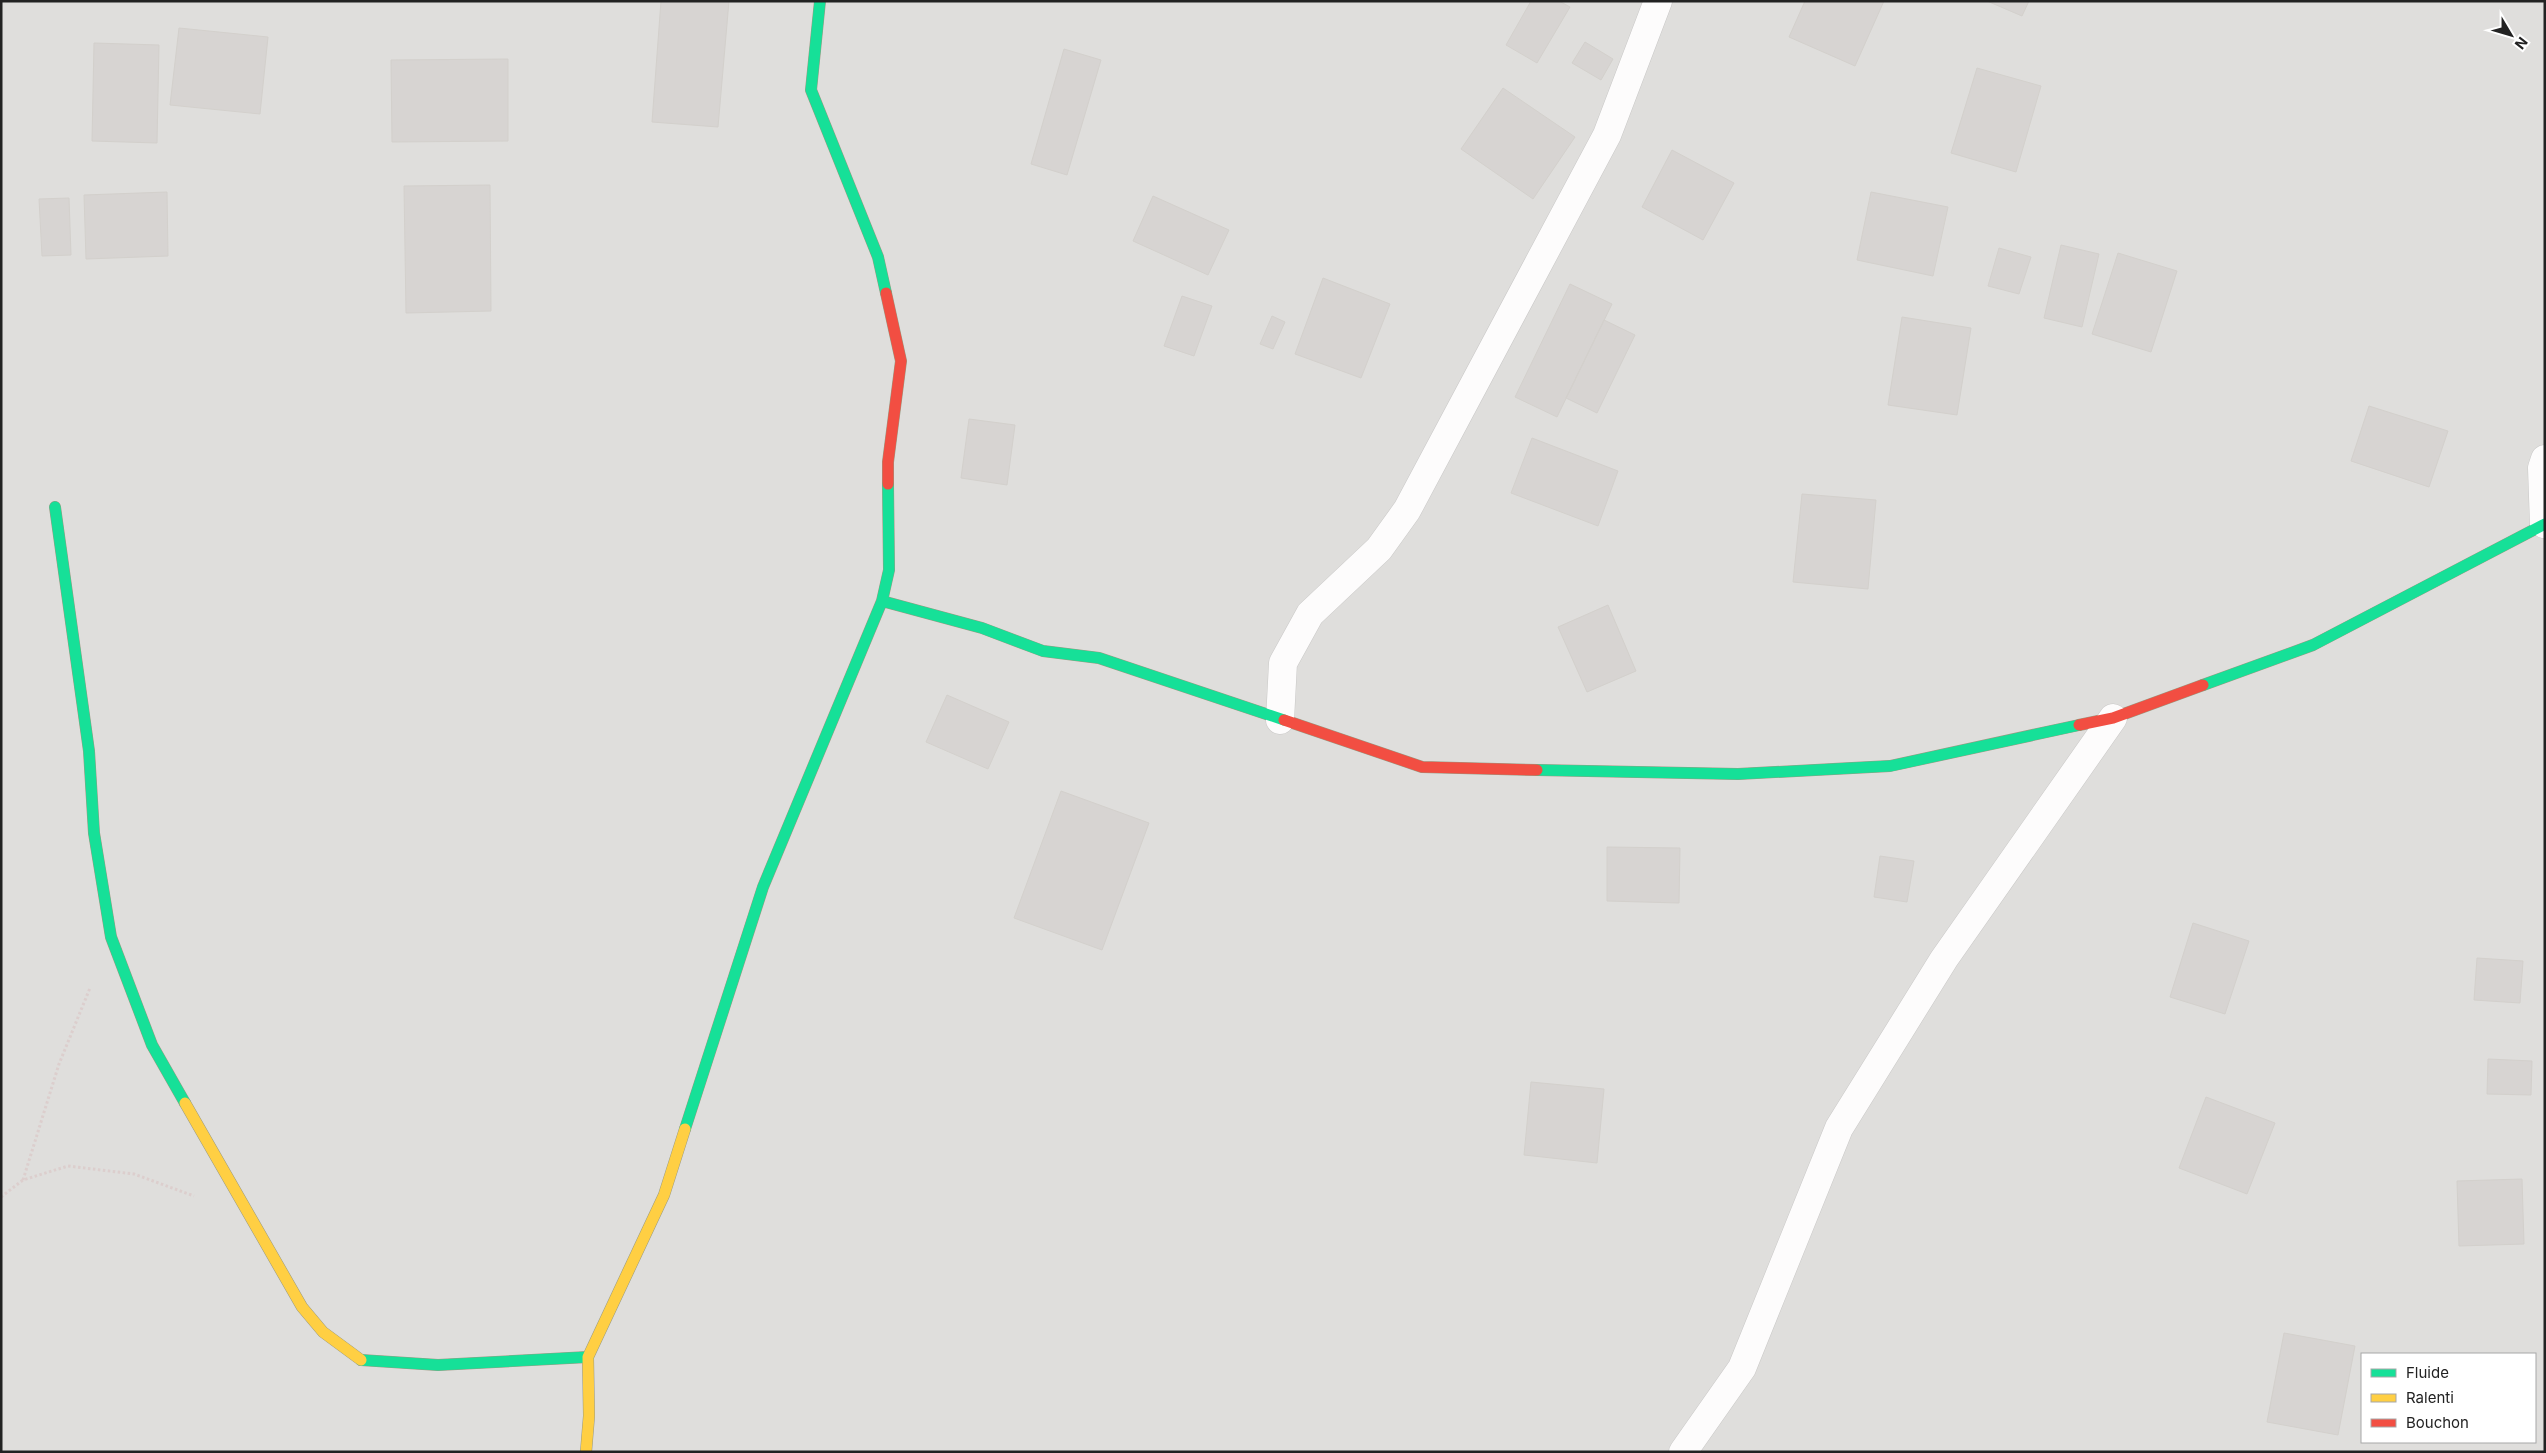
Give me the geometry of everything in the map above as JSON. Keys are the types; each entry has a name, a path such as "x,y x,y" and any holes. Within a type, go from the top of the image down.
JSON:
{"street":[{"path":"586,1452 589,1416 588,1356 664,1195 763,887 882,601 889,570 888,462 901,361 878,257 811,90 820,1"},
{"path":"1280,720 1283,663 1310,614 1380,549 1408,510 1607,135 1658,1"},
{"path":"882,601 982,628 1043,650 1098,658 1422,767 1738,774 1890,766 2113,718 2314,645 2544,524 2542,468 2545,458"},
{"path":"55,507 89,751 94,833 111,937 152,1045 302,1307 323,1332 362,1361 438,1365 588,1356"},
{"path":"1684,1452 1742,1368 1839,1128 1944,959 2113,718"}],"path":[{"path":"23,1180 59,1064 111,937"},
{"path":"1,1197 23,1180 68,1166 134,1174 193,1195 200,1202"}],"shaded area":[{"path":"1,1 2545,1 2545,1452 1,1452"}],"building":[{"path":"661,1 729,1 718,127 652,122"},
{"path":"1531,1 1559,1 1570,7 1537,63 1506,45"},
{"path":"1805,1 1884,1 1855,66 1789,37"},
{"path":"1987,1 2029,1 2022,16"},
{"path":"179,28 268,37 260,114 170,105"},
{"path":"1585,42 1613,59 1601,80 1572,63"},
{"path":"94,43 159,45 157,143 92,141"},
{"path":"1064,49 1101,60 1067,175 1031,164"},
{"path":"508,59 508,141 392,142 391,60"},
{"path":"1977,68 2041,86 2016,172 1951,153"},
{"path":"1503,88 1575,137 1533,199 1461,149"},
{"path":"1672,150 1734,183 1703,240 1642,207"},
{"path":"490,185 491,311 406,313 404,186"},
{"path":"167,192 168,256 86,259 84,195"},
{"path":"1871,192 1948,207 1933,276 1857,260"},
{"path":"1153,196 1229,230 1208,275 1133,241"},
{"path":"69,198 71,255 42,256 39,199"},
{"path":"2061,245 2099,254 2082,327 2044,318"},
{"path":"1999,248 2031,257 2019,294 1988,286"},
{"path":"2118,253 2177,271 2151,352 2092,334"},
{"path":"1323,278 1390,304 1361,378 1295,354"},
{"path":"1570,284 1612,304 1557,417 1515,397"},
{"path":"1182,296 1212,306 1194,356 1164,346"},
{"path":"1272,316 1285,322 1273,349 1260,344"},
{"path":"1902,317 1971,328 1957,415 1888,405"},
{"path":"1604,320 1635,335 1597,413 1566,398"},
{"path":"2369,406 2448,431 2429,487 2351,461"},
{"path":"969,419 1015,425 1007,485 961,478"},
{"path":"1532,438 1618,471 1598,526 1511,493"},
{"path":"1802,494 1876,500 1868,589 1793,582"},
{"path":"1608,605 1636,671 1587,692 1558,627"},
{"path":"947,695 1009,722 988,769 926,742"},
{"path":"1061,791 1149,823 1102,950 1014,918"},
{"path":"1607,847 1680,848 1679,903 1607,901"},
{"path":"1880,856 1914,861 1907,902 1874,897"},
{"path":"2193,923 2249,941 2225,1014 2170,997"},
{"path":"2477,958 2523,961 2520,1003 2474,1000"},
{"path":"2488,1059 2532,1061 2531,1095 2487,1094"},
{"path":"1531,1082 1604,1089 1597,1163 1524,1155"},
{"path":"2206,1097 2275,1123 2247,1194 2179,1168"},
{"path":"2522,1179 2524,1244 2459,1246 2457,1181"},
{"path":"2284,1333 2355,1346 2338,1435 2267,1422"}],"traffic: fast":[{"path":"820,1 811,90 878,257 886,293"},
{"path":"685,1129 763,887 882,601 889,570 888,484"},
{"path":"55,507 89,751 94,833 111,937 152,1045 185,1103"},
{"path":"2203,685 2313,645 2545,524"},
{"path":"882,601 982,628 1043,651 1099,658 1284,720"},
{"path":"1537,770 1738,774 1890,766 2079,725"},
{"path":"361,1360 438,1365 588,1357"}],"traffic: slow":[{"path":"185,1103 302,1307 323,1332 361,1360"},
{"path":"586,1452 589,1416 588,1357 664,1195 685,1129"}],"traffic: jam":[{"path":"886,293 901,361 888,462 888,484"},
{"path":"2079,725 2113,718 2203,685"},
{"path":"1284,720 1422,767 1537,770"}]}
